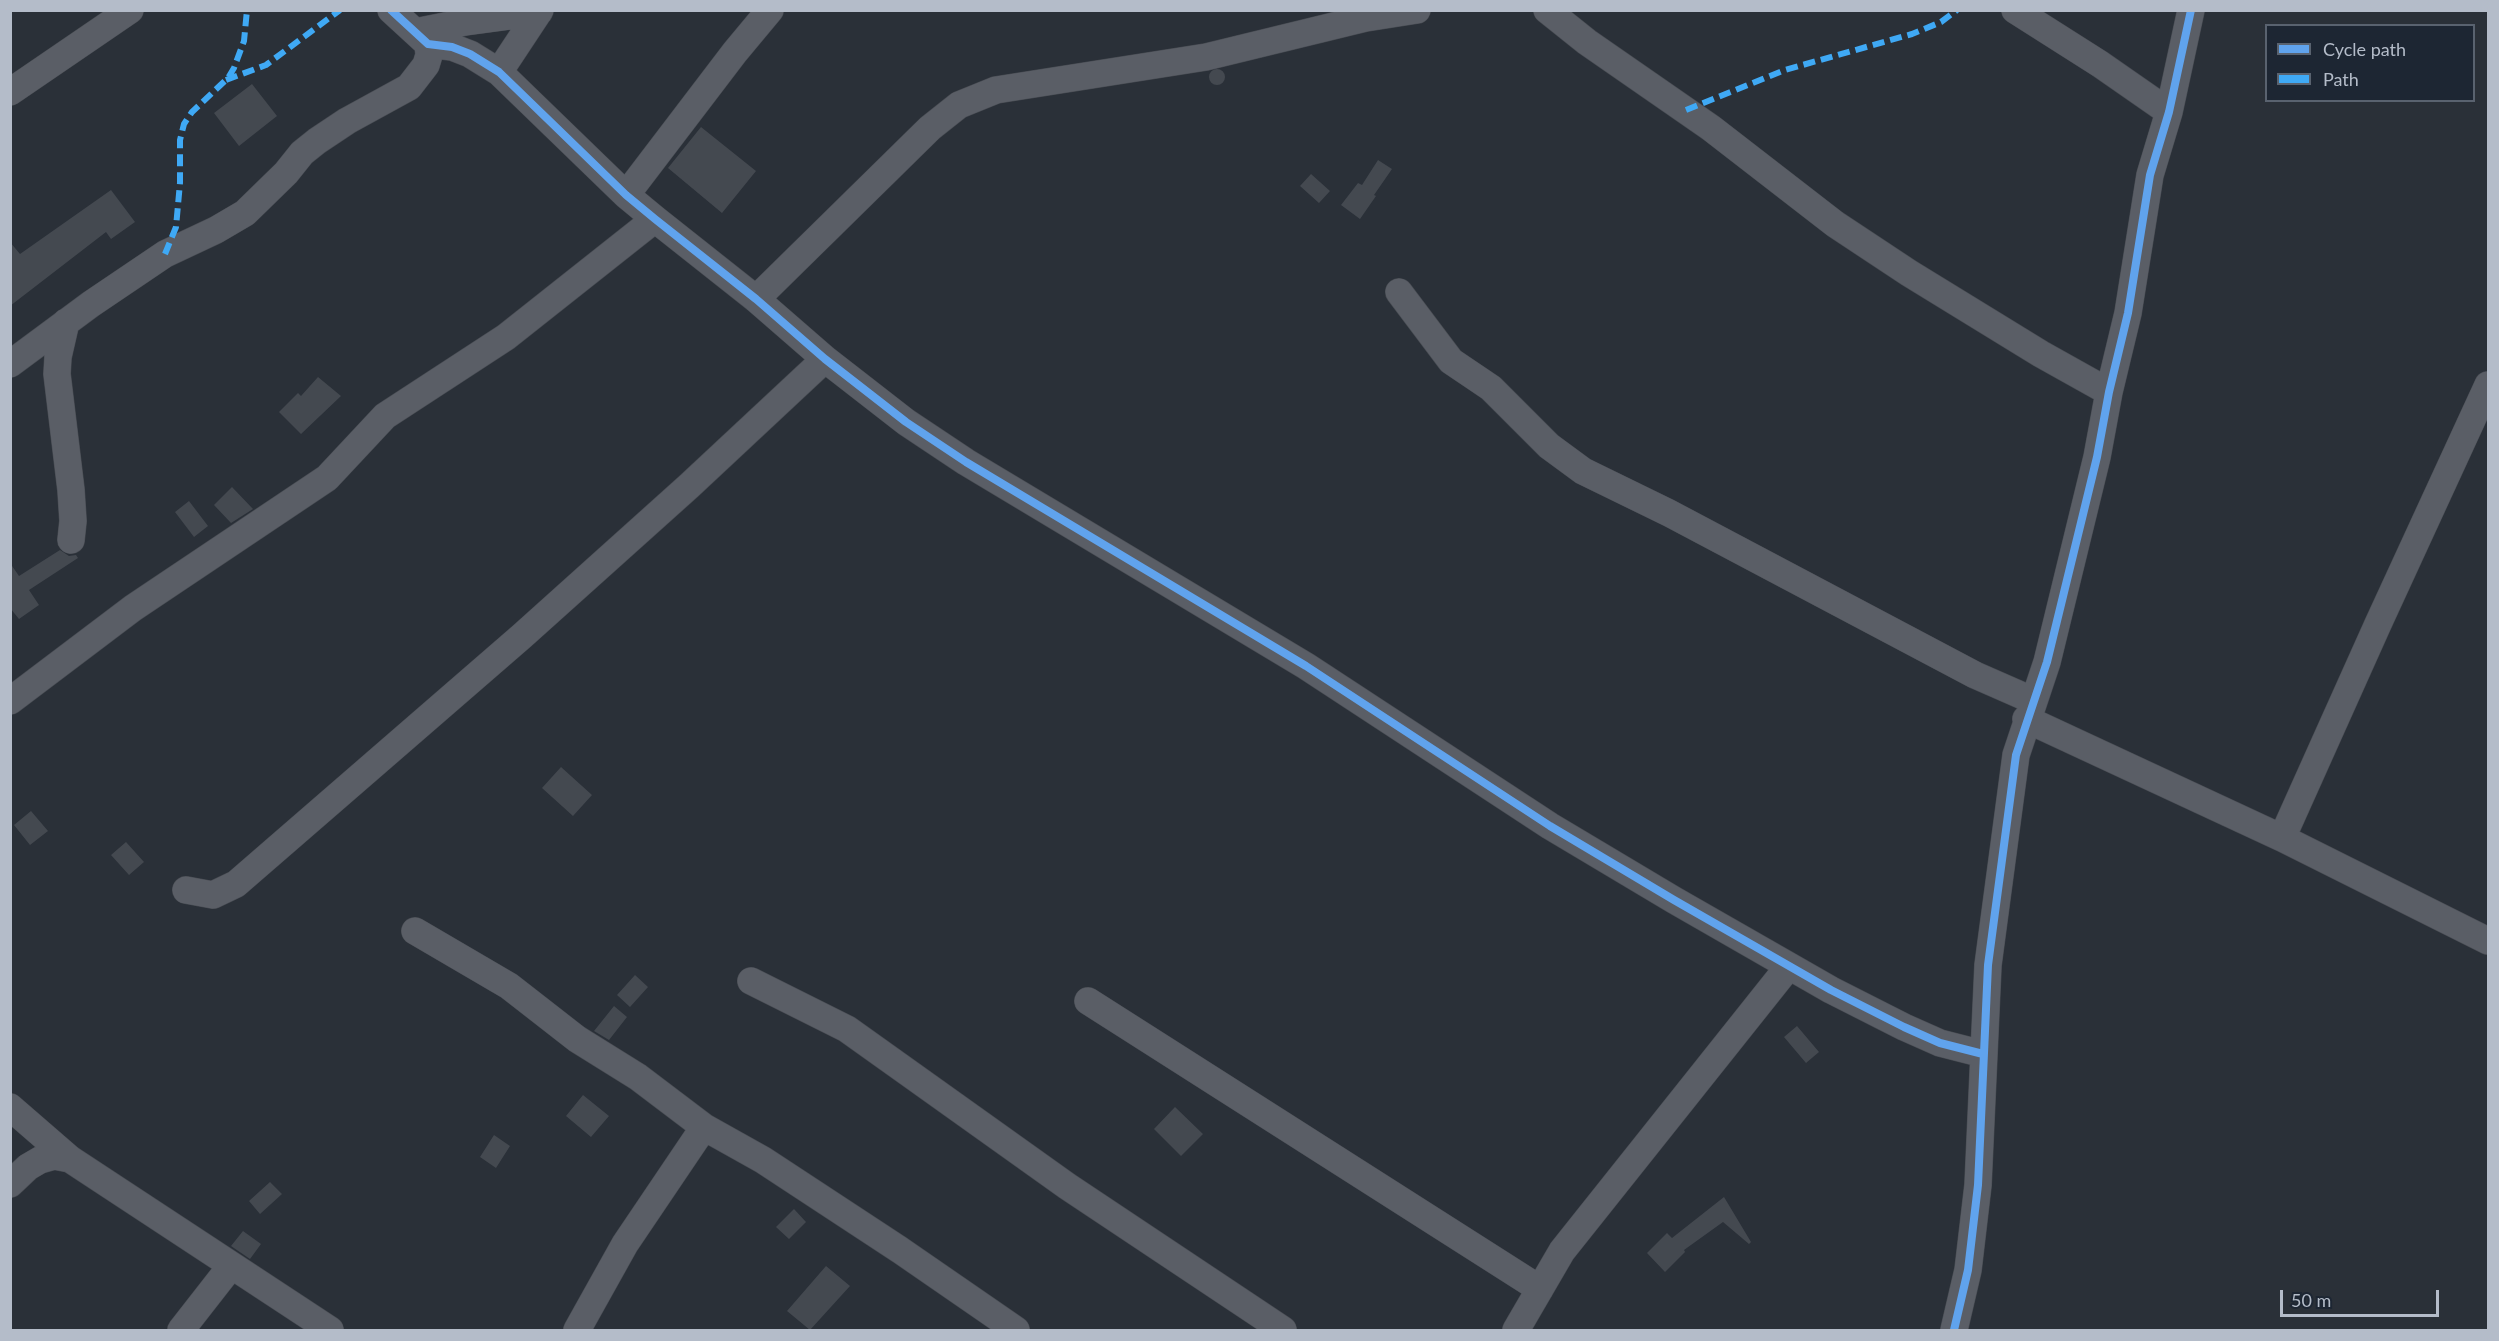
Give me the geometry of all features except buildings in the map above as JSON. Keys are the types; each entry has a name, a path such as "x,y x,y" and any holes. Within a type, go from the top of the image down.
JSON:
{"street":[{"path":"10,92 130,10"},
{"path":"391,10 422,38 470,54 499,72 626,195 756,299 825,359 906,422 966,462 1306,666 1550,826 1789,966 1913,1031 1940,1043 1983,1054"},
{"path":"626,195 735,52 770,10"},
{"path":"756,299 930,128 959,105 996,90 1206,57 1366,18 1417,10"},
{"path":"1547,10 1587,42 1711,128 1835,224 2021,342 2109,392"},
{"path":"2015,10 2100,63 2169,112"},
{"path":"1954,1330 1968,1270 1978,1185 1988,965 2009,790 2029,709 2047,662 2097,457 2109,392 2128,313 2150,175 2169,112 2191,10"},
{"path":"422,38 465,22 539,11"},
{"path":"499,72 539,11"},
{"path":"10,364 66,322 165,254 245,213 317,141 347,121 385,103 409,87 426,65 429,55 422,38"},
{"path":"10,701 133,608 327,478 386,416 506,337 655,219"},
{"path":"1399,292 1450,361 1491,388 1550,446 1583,471 1669,513 1975,675 2029,709 2488,941"},
{"path":"66,322 58,357 57,374 71,490 73,521 71,540"},
{"path":"186,890 213,895 236,884 557,604 698,478 825,359"},
{"path":"2282,838 2488,385"},
{"path":"415,931 509,986 577,1039 638,1077 704,1127 763,1160 1016,1330"},
{"path":"1516,1330 1562,1251 1789,966"},
{"path":"751,981 847,1029 1067,1186 1282,1330"},
{"path":"1088,1001 1540,1289"},
{"path":"10,1107 70,1159 330,1330"},
{"path":"577,1330 625,1244 704,1127"},
{"path":"10,1184 28,1167 40,1160 54,1156 70,1159"},
{"path":"181,1330 231,1266"}],"marked path":[{"path":"165,254 176,227 180,183 180,140 184,124 192,112 228,78 234,68 244,41 247,10"},
{"path":"226,80 266,65 340,10"},
{"path":"1686,110 1785,70 1912,34 1941,22 1957,10"}],"cycle path":[{"path":"391,10 428,44 452,47 470,54 499,72 626,195 756,299 825,359 906,422 966,462 1306,666 1550,826 1674,900 1831,990 1904,1027 1940,1043 1983,1054"},
{"path":"1954,1330 1968,1270 1978,1185 1988,965 2016,755 2047,662 2097,457 2109,392 2128,313 2150,175 2169,112 2191,10"}]}
